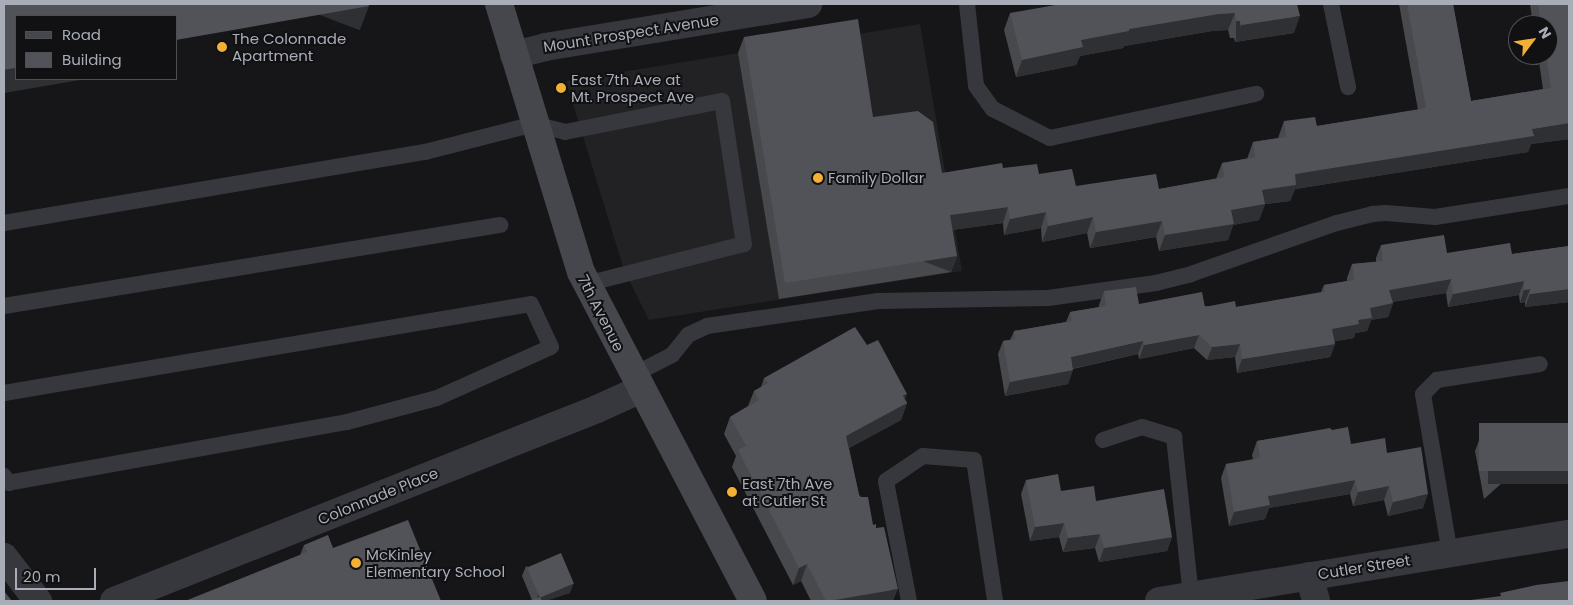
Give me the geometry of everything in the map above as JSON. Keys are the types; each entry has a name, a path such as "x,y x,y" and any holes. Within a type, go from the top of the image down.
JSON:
{"street":[{"name":"7th Avenue","path":"499,4 574,255 586,284 753,601"},
{"name":"Mount Prospect Avenue","path":"514,55 545,47 809,4"},
{"name":"Colonnade Place","path":"114,601 596,409 637,382"},
{"name":"Cutler Street","path":"1159,601 1191,596 1312,589 1450,554 1569,534"},
{"path":"4,557 38,601"}],"lane":[{"path":"967,4 976,86 993,109 1050,138 1256,94"},
{"path":"1331,4 1348,87"},
{"path":"4,222 425,152 534,124 565,132 722,101 744,244 586,284"},
{"path":"637,382 672,355 688,335 707,326 878,301 1048,298 1156,283 1192,274 1337,223 1372,214 1434,217 1569,196"},
{"path":"4,306 500,226"},
{"path":"4,393 532,304 551,347 437,398 347,422 9,482 4,476"},
{"path":"1450,554 1423,394 1437,380 1540,364"},
{"path":"1103,440 1142,427 1174,438 1191,596"},
{"path":"910,601 886,481 924,456 974,460 995,601"}],"shaded area":[{"path":"920,24 962,271 649,320 624,270 566,81"}],"building":[{"path":"4,4 368,4 369,6 178,40 178,15 15,15 15,68 4,70"},
{"path":"1061,4 1297,4 1300,16 1241,25 1240,21 1236,21 1235,13 1218,14 1129,29 1129,31 1081,40 1083,47 1022,60 1010,13"},
{"path":"1407,4 1453,4 1471,101 1551,88 1548,65 1558,65 1558,15 1540,15 1538,4 1569,4 1569,123 1532,129 1534,136 1295,174 1296,185 1262,190 1265,204 1231,210 1234,224 1165,235 1162,221 1096,232 1093,217 1048,226 1046,212 1010,219 1008,207 950,215 957,256 785,283 744,37 858,19 873,117 918,111 933,122 942,173 1002,163 1003,168 1037,164 1039,174 1072,169 1076,186 1156,174 1159,189 1224,177 1222,163 1255,157 1253,142 1286,137 1284,121 1315,117 1317,126 1426,108"},
{"path":"1444,235 1447,253 1510,243 1512,254 1569,246 1569,289 1530,294 1530,289 1524,290 1524,281 1453,294 1451,279 1389,290 1393,303 1370,308 1372,318 1358,320 1359,324 1332,329 1335,344 1242,359 1240,344 1212,347 1199,335 1144,345 1143,341 1071,357 1073,370 1010,382 1003,341 1015,339 1014,331 1072,321 1070,312 1106,306 1104,291 1136,287 1139,304 1202,292 1205,307 1235,301 1236,307 1325,292 1324,285 1354,280 1352,264 1383,261 1381,245"},
{"path":"855,327 867,345 878,340 907,394 903,396 907,403 846,436 859,495 861,497 868,497 873,525 876,524 876,528 884,527 898,589 826,601 807,564 799,568 738,450 746,446 730,417 759,400 754,391 768,383 764,378"},
{"path":"1479,423 1569,423 1569,471 1479,471"},
{"path":"1348,427 1351,444 1385,438 1387,453 1421,447 1428,494 1393,502 1389,486 1358,492 1355,480 1268,496 1270,505 1234,512 1226,464 1260,458 1257,441 1330,428 1332,430"},
{"path":"1058,474 1061,491 1094,486 1096,501 1164,489 1172,537 1104,548 1100,534 1068,538 1064,523 1035,527 1026,480"},
{"name":"McKinley Elementary School","path":"408,520 441,601 185,601 307,552 304,545 328,535 333,548"},
{"path":"561,553 574,583 540,598 527,567"},
{"path":"1569,581 1569,601 1463,601 1501,596 1500,593 1536,585"},
{"path":"4,591 12,601 4,601"},
{"path":"540,597 542,601 527,601"}],"place":[{"name":"The Colonnade Apartment","path":"222,47"},
{"name":"East 7th Ave at Mt. Prospect Ave","path":"561,88"},
{"name":"Family Dollar","path":"818,178"},
{"name":"East 7th Ave at Cutler St","path":"732,492"},
{"name":"McKinley Elementary School","path":"356,563"}]}
